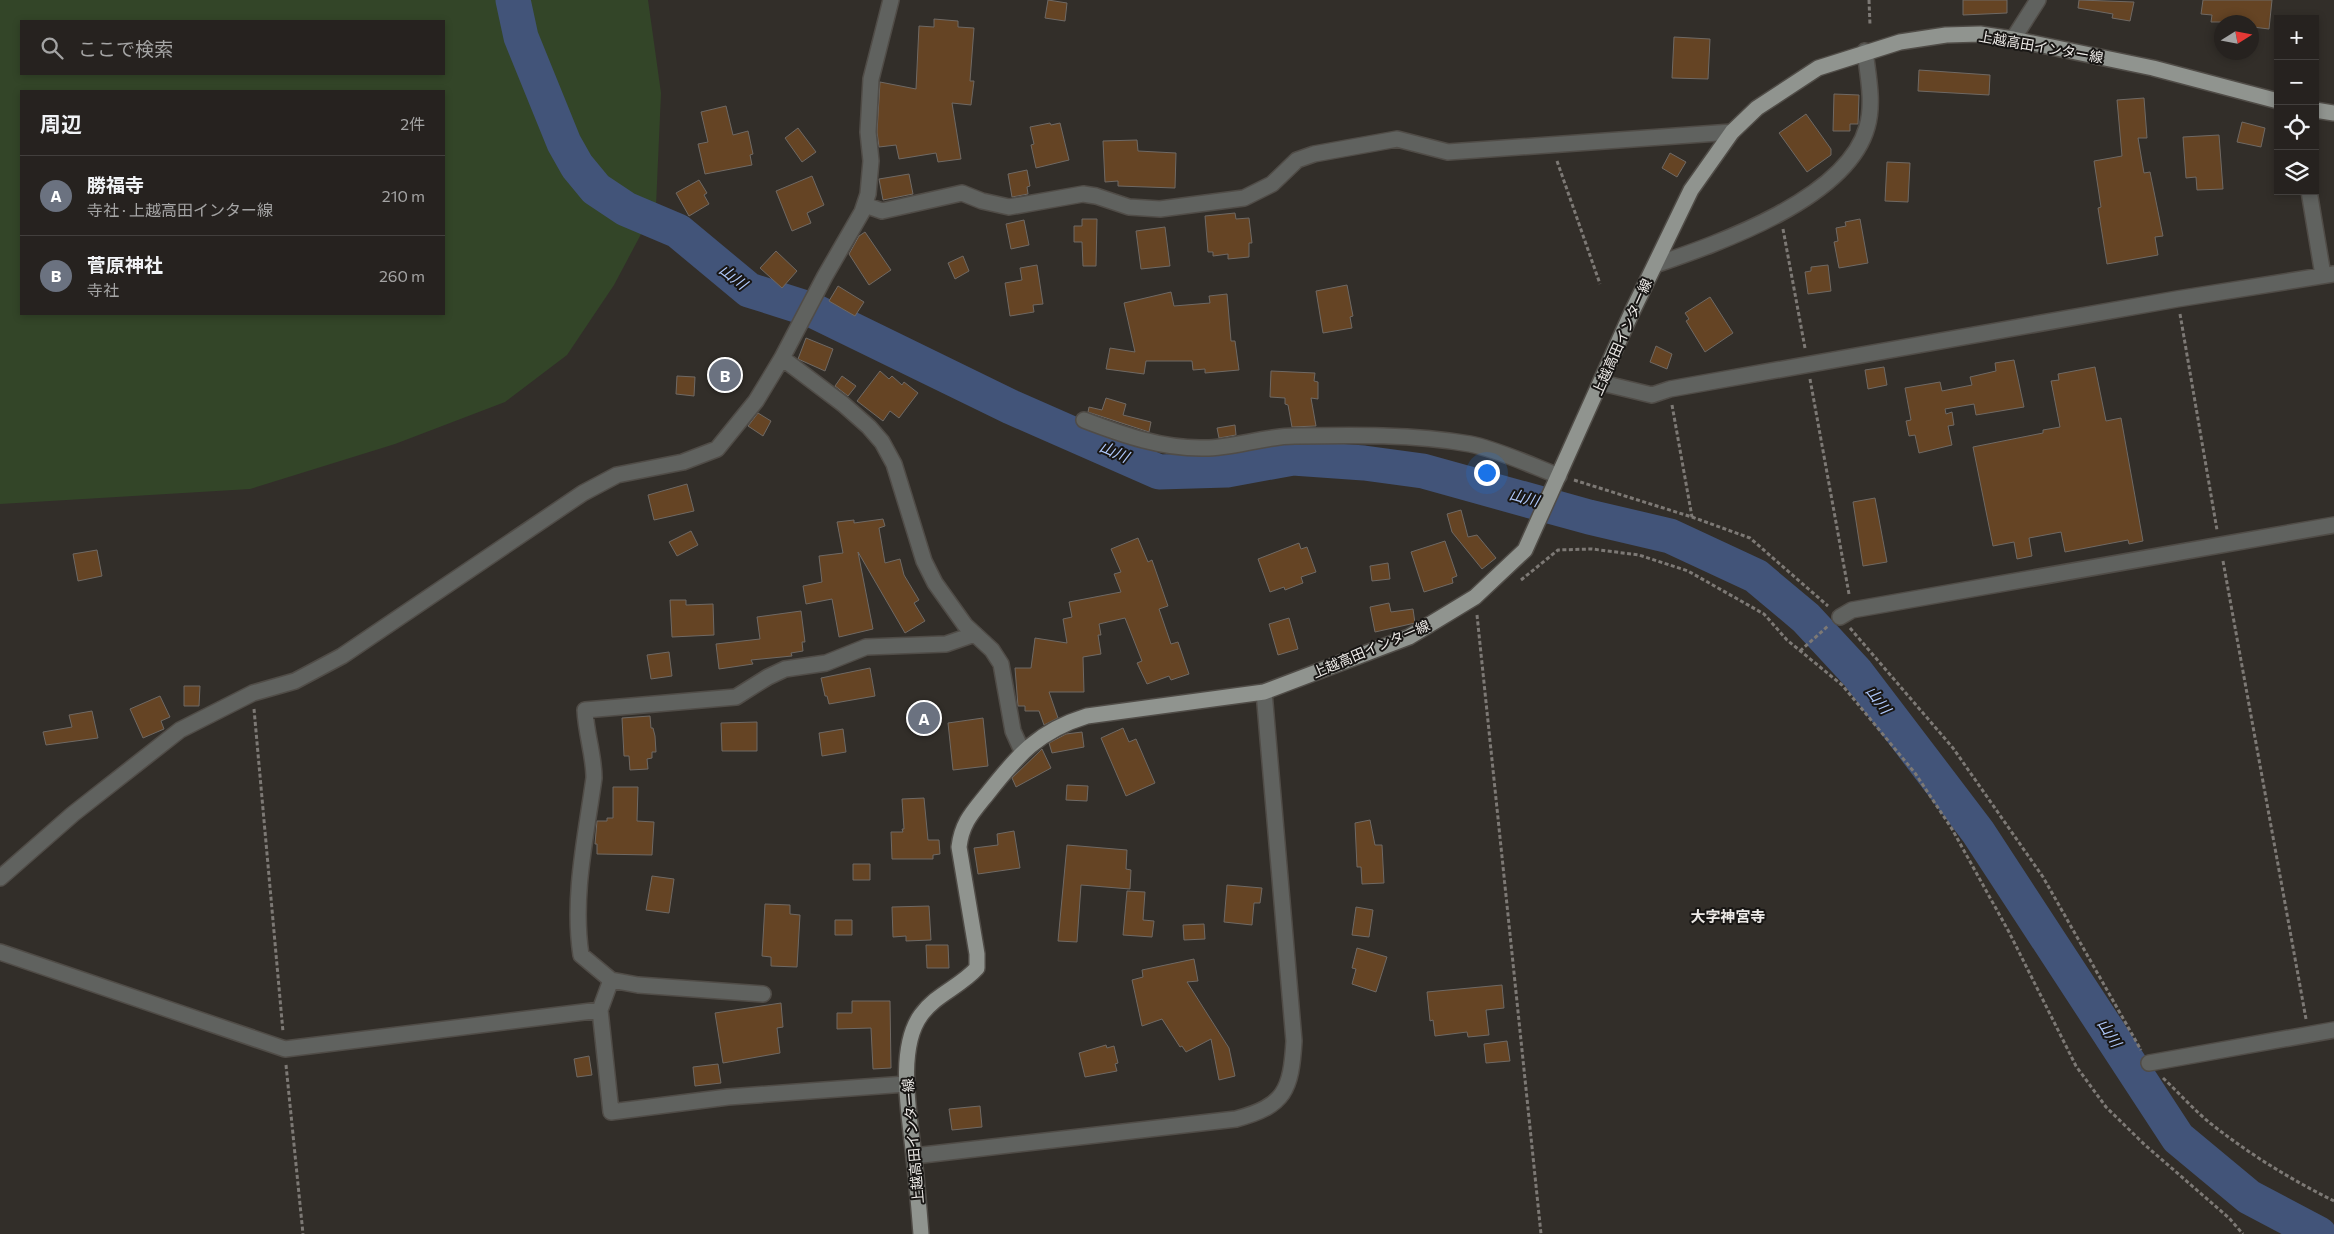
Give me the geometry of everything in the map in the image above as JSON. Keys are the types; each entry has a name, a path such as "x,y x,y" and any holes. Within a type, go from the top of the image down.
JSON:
{"main road":[{"name":"上越高田インター線","path":"921,1234 906,1084 913,1028 921,1014 936,998 969,977 976,968 977,954 960,847 961,831 968,818 1022,752 1065,723 1087,716 1264,692 1409,637 1475,598 1525,550 1602,383 1631,314 1691,190 1732,132 1757,108 1818,68 1865,51 1900,42 1946,35 1980,34 2153,68 2274,100"},
{"path":"2319,111 2334,113"}],"street":[{"path":"0,878 80,808 180,730 253,693 296,681 342,656 583,493 617,475 683,462 717,449 756,401 782,358 864,205 868,194 871,161 868,132 871,79 891,0"},
{"path":"2013,39 2038,0"},
{"path":"1656,265 1718,243 1781,214 1833,178 1854,155 1867,128 1871,94 1865,51"},
{"path":"864,205 882,211 962,193 982,201 1009,207 1082,194 1096,196 1129,207 1160,209 1244,198 1272,184 1297,160 1314,154 1398,140 1448,152 1732,132"},
{"path":"1602,383 1652,395 1670,389 2177,299 2328,275 2310,195"},
{"path":"782,358 843,404 869,427 882,442 894,464 924,561 952,608 1002,664 1013,731 1022,752"},
{"path":"1084,420 1126,436 1172,447 1207,448 1262,438 1293,436 1385,436 1430,439 1472,445 1557,480"},
{"path":"1841,616 2334,525"},
{"path":"763,994 638,985 611,980 581,954 578,932 578,903 594,778 594,761 586,730 585,710 736,697 785,669 826,663 866,647 946,644 975,634"},
{"path":"914,1156 1236,1119 1261,1112 1282,1094 1292,1074 1294,1041 1264,692"},
{"path":"0,952 285,1049 600,1010"},
{"path":"611,980 600,1010 611,1112 728,1097 906,1084"},
{"path":"2148,1063 2334,1030"}],"path":[{"path":"1869,0 1870,25"},
{"path":"1551,144 1600,284"},
{"path":"1781,214 1808,365 1841,616"},
{"path":"2177,299 2309,1035"},
{"path":"1670,389 1692,517"},
{"path":"1557,480 1692,517 1750,538 1841,616 1953,748 2037,868 2148,1063 2209,1122 2250,1153 2295,1181 2334,1201"},
{"path":"1514,585 1558,550 1592,549 1639,555 1688,571 1764,614 1787,640 1842,685 1915,774 1952,829 2009,932 2076,1066 2106,1107 2145,1145 2229,1218 2243,1234"},
{"path":"1475,598 1541,1234"},
{"path":"1800,651 1841,616"},
{"path":"253,693 303,1234"}],"green space":[{"path":"0,0 648,0 661,93 656,206 614,285 567,355 505,402 395,444 250,489 0,504"}],"building":[{"path":"1048,0 1067,3 1065,21 1045,18"},
{"path":"1963,0 2007,0 2007,13 1963,15"},
{"path":"2079,0 2134,2 2130,21 2112,18 2113,14 2078,8"},
{"path":"2203,0 2272,0 2269,29 2259,28 2259,15 2214,15 2214,22 2211,22 2212,15 2201,14"},
{"path":"934,19 958,21 958,27 974,28 970,81 974,81 971,105 952,103 961,159 938,162 936,153 899,159 896,145 879,147 877,132 880,82 916,89 919,26 934,27"},
{"path":"1674,37 1710,39 1708,79 1672,78"},
{"path":"1919,70 1990,75 1989,95 1918,91"},
{"path":"1834,94 1859,95 1858,124 1850,124 1850,131 1833,131"},
{"path":"2144,98 2147,138 2138,138 2144,173 2150,172 2163,236 2155,237 2158,255 2107,264 2098,208 2101,207 2094,161 2122,156 2117,100"},
{"path":"726,106 733,135 748,131 753,154 750,155 752,165 705,174 698,144 708,142 701,112"},
{"path":"1806,114 1831,149 1831,155 1807,172 1779,133"},
{"path":"2242,122 2265,128 2261,147 2237,142"},
{"path":"1050,123 1051,125 1060,123 1069,160 1036,168 1031,145 1034,144 1030,127"},
{"path":"798,128 816,152 802,162 785,138"},
{"path":"2219,135 2223,189 2197,190 2196,177 2186,178 2183,137"},
{"path":"1137,140 1138,151 1176,153 1175,188 1118,186 1118,181 1105,182 1103,141"},
{"path":"1670,153 1686,162 1677,177 1662,168"},
{"path":"1887,162 1910,163 1908,202 1885,201"},
{"path":"1027,170 1030,186 1027,187 1028,194 1012,197 1008,174"},
{"path":"909,174 913,194 883,200 879,179"},
{"path":"812,176 824,205 807,213 811,223 792,231 776,191"},
{"path":"699,180 707,193 704,195 709,204 689,216 676,193"},
{"path":"1235,213 1236,219 1249,218 1252,243 1249,243 1249,257 1228,259 1228,254 1213,256 1213,252 1208,252 1205,216"},
{"path":"1082,219 1097,219 1096,266 1083,266 1082,242 1074,242 1074,226 1082,226"},
{"path":"1860,219 1868,263 1839,268 1834,242 1838,241 1836,228 1846,226 1845,222"},
{"path":"1024,220 1029,245 1011,249 1006,224"},
{"path":"1165,227 1170,266 1141,269 1136,231"},
{"path":"865,232 891,270 869,285 849,254 859,236"},
{"path":"776,251 797,271 782,288 760,268"},
{"path":"963,256 969,271 955,279 948,263"},
{"path":"1037,265 1043,304 1033,305 1034,312 1010,316 1005,283 1022,280 1020,268"},
{"path":"1828,265 1831,291 1808,294 1805,272 1811,271 1811,267"},
{"path":"1347,285 1353,316 1350,317 1352,328 1323,333 1316,291"},
{"path":"838,286 864,302 855,316 829,301"},
{"path":"1171,292 1174,306 1210,303 1209,296 1227,294 1231,341 1235,341 1239,370 1205,373 1205,369 1193,370 1192,361 1146,361 1144,374 1106,369 1110,348 1135,352 1124,303"},
{"path":"1710,297 1733,333 1705,352 1686,321 1689,319 1685,313"},
{"path":"806,338 833,349 825,371 798,359"},
{"path":"1656,346 1672,354 1667,369 1650,362"},
{"path":"2014,360 2024,407 1976,415 1974,404 1945,409 1946,414 1952,412 1954,425 1948,426 1952,445 1919,453 1915,435 1909,436 1906,421 1911,420 1905,388 1940,382 1942,391 1972,385 1970,377 1996,371 1995,363"},
{"path":"1884,367 1887,385 1868,389 1865,370"},
{"path":"2095,367 2106,421 2121,418 2143,541 2129,544 2128,540 2065,552 2061,532 2029,538 2032,556 2017,559 2014,542 1993,546 1973,447 2043,433 2043,430 2060,427 2051,381 2059,380 2058,374"},
{"path":"880,371 889,379 892,376 902,385 904,382 918,393 899,418 890,411 883,421 857,401"},
{"path":"1271,371 1315,373 1314,381 1318,382 1318,399 1311,398 1316,426 1292,427 1285,398 1270,397"},
{"path":"677,376 695,377 694,396 676,394"},
{"path":"842,376 856,386 848,396 835,386"},
{"path":"1106,398 1126,404 1123,415 1151,422 1149,432 1088,412 1089,407 1102,410"},
{"path":"758,413 771,421 763,436 748,426"},
{"path":"1235,425 1236,435 1219,438 1217,428"},
{"path":"687,484 694,511 654,520 648,495"},
{"path":"1875,498 1887,562 1863,566 1853,502"},
{"path":"1461,510 1468,537 1477,535 1496,558 1482,569 1452,532 1447,514"},
{"path":"883,519 885,526 879,528 885,563 900,559 904,575 919,600 914,603 925,621 905,633 858,552 873,629 839,637 832,599 806,604 803,586 822,582 819,556 843,553 837,522 854,520 854,523"},
{"path":"691,531 698,545 677,556 669,542"},
{"path":"1138,538 1148,562 1152,560 1168,606 1159,609 1171,644 1178,642 1189,674 1171,680 1169,676 1147,684 1137,663 1142,661 1125,618 1099,624 1101,635 1098,635 1101,654 1083,657 1084,692 1049,692 1058,718 1044,725 1039,711 1025,711 1025,706 1018,706 1015,668 1031,668 1035,638 1067,643 1063,619 1072,617 1069,602 1121,592 1114,574 1121,572 1111,549"},
{"path":"1445,541 1457,576 1452,578 1453,583 1424,592 1411,552"},
{"path":"1299,543 1301,549 1307,547 1316,572 1301,577 1303,583 1285,590 1284,587 1270,592 1258,559"},
{"path":"97,550 102,576 78,581 73,554"},
{"path":"1388,563 1390,579 1372,581 1370,566"},
{"path":"670,600 686,600 686,605 713,604 714,635 672,637"},
{"path":"1389,603 1391,612 1413,609 1415,623 1375,632 1370,607"},
{"path":"801,611 805,642 802,642 803,651 791,653 792,656 751,660 753,664 719,669 716,644 760,639 757,617"},
{"path":"1289,618 1298,649 1278,655 1269,624"},
{"path":"669,652 672,676 651,679 647,655"},
{"path":"870,668 875,696 829,704 821,678"},
{"path":"184,686 200,686 199,706 184,706"},
{"path":"160,696 170,717 161,721 164,729 143,738 130,709"},
{"path":"92,711 98,738 46,745 43,732 72,727 69,715"},
{"path":"650,716 651,728 653,728 655,736 656,752 652,752 652,758 647,759 648,769 630,770 629,756 624,756 622,718"},
{"path":"983,718 988,766 953,770 948,723"},
{"path":"757,722 757,751 722,751 721,723"},
{"path":"1123,728 1129,742 1136,739 1155,783 1126,796 1101,738"},
{"path":"843,729 846,752 822,756 819,733"},
{"path":"1082,732 1084,747 1052,753 1049,743 1066,734"},
{"path":"1042,749 1051,768 1016,787 1012,778"},
{"path":"1067,785 1088,786 1087,801 1066,800"},
{"path":"613,787 638,787 637,821 654,822 652,855 597,854 597,844 595,844 597,821 607,821 607,818 613,818"},
{"path":"924,798 928,840 939,840 940,854 933,855 933,859 892,859 891,832 903,832 902,829 904,829 902,799"},
{"path":"1370,820 1375,845 1382,845 1384,883 1362,884 1361,867 1357,867 1355,823"},
{"path":"1014,831 1020,868 978,874 974,848 998,845 997,834"},
{"path":"1067,845 1127,850 1126,869 1131,870 1130,889 1081,885 1077,942 1058,941"},
{"path":"853,864 870,864 870,880 853,880"},
{"path":"652,876 674,879 669,913 646,910"},
{"path":"1227,885 1262,888 1260,903 1254,903 1252,925 1224,922"},
{"path":"1127,891 1145,892 1143,920 1154,921 1152,937 1123,935"},
{"path":"765,904 790,905 790,914 800,915 797,967 771,966 771,957 762,956"},
{"path":"929,906 931,940 906,941 906,936 893,937 892,907"},
{"path":"1356,907 1373,910 1369,937 1352,935"},
{"path":"835,920 852,920 852,935 835,935"},
{"path":"1204,924 1205,939 1184,940 1183,925"},
{"path":"926,945 948,945 949,968 927,968"},
{"path":"1357,948 1387,957 1376,992 1352,984 1356,969 1352,968"},
{"path":"1194,959 1198,981 1187,982 1229,1048 1235,1076 1219,1080 1211,1039 1186,1052 1182,1046 1180,1047 1162,1019 1142,1026 1132,980 1143,977 1142,970"},
{"path":"1502,985 1504,1008 1486,1010 1489,1035 1468,1037 1467,1032 1435,1036 1433,1020 1430,1021 1427,992"},
{"path":"852,1001 890,1001 891,1068 873,1069 871,1028 837,1029 837,1013 852,1013"},
{"path":"781,1003 783,1027 777,1028 780,1053 723,1063 715,1013"},
{"path":"1507,1041 1510,1061 1486,1063 1484,1044"},
{"path":"1106,1045 1107,1048 1114,1046 1118,1063 1115,1064 1117,1071 1085,1077 1079,1053"},
{"path":"589,1056 592,1075 577,1077 574,1059"},
{"path":"718,1064 721,1083 695,1086 693,1067"},
{"path":"980,1106 982,1127 952,1130 949,1109"}],"waterway":[{"name":"山川","path":"513,0 521,37 564,143 577,166 596,189 626,209 678,231 749,290 812,310 1011,407 1159,472 1227,470 1293,458 1364,463 1423,471 1589,517 1670,536 1756,576 1806,618 1857,673 1978,832 2178,1138 2249,1197 2319,1234"}],"place":[{"name":"菅原神社","path":"725,375"},
{"name":"勝福寺","path":"924,718"}],"district":[{"name":"大字神宮寺","path":"1728,917"}]}
